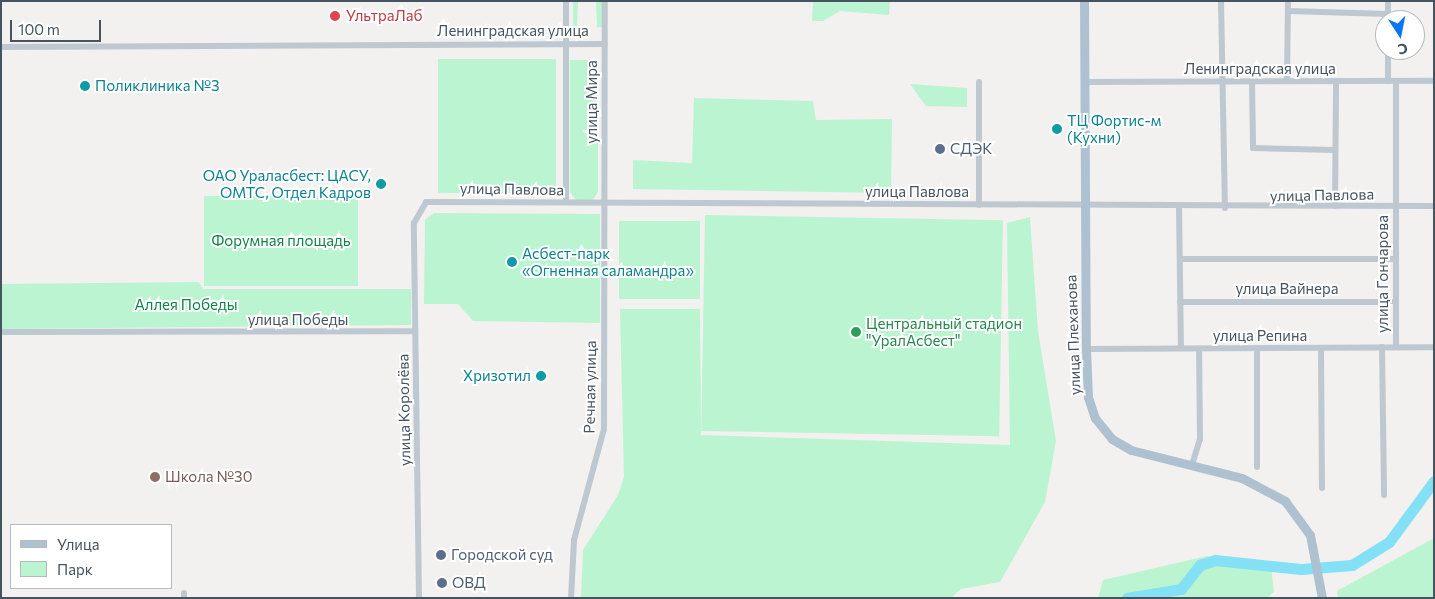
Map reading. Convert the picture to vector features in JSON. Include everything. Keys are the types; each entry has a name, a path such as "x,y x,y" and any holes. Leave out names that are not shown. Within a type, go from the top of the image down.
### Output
{"main road":[{"name":"улица Плеханова","path":"1084,1 1086,82 1084,205 1088,397 1101,428 1131,450 1192,465 1256,484 1285,501 1304,522 1316,557 1322,598"}],"street":[{"name":"улица Мира","path":"566,1 566,202"},
{"name":"улица Мира","path":"604,204 606,1"},
{"path":"1221,1 1225,208"},
{"path":"1287,81 1288,1"},
{"path":"1288,12 1375,16"},
{"name":"Ленинградская улица","path":"1,47 605,44"},
{"path":"1388,60 1388,81"},
{"path":"1252,81 1253,148 1335,150"},
{"name":"улица Гончарова","path":"1396,81 1396,347"},
{"name":"Ленинградская улица","path":"1086,82 1434,81"},
{"path":"979,82 979,205"},
{"path":"1335,206 1336,82"},
{"name":"улица Павлова","path":"414,223 420,208 435,200 604,204 1084,205 1179,208 1434,206"},
{"name":"Речная улица","path":"571,598 574,540 604,430 604,204"},
{"path":"1179,208 1181,347"},
{"name":"улица Королёва","path":"414,223 419,598"},
{"path":"1180,259 1395,259"},
{"name":"улица Вайнера","path":"1180,302 1395,302"},
{"name":"улица Победы","path":"1,332 415,331"},
{"name":"улица Репина","path":"1086,350 1181,347 1257,349 1434,347"},
{"path":"1382,347 1384,495"},
{"path":"1192,465 1200,438 1199,348"},
{"path":"1321,348 1322,488"},
{"path":"1257,349 1257,467"}],"green space":[{"path":"573,1 578,1 577,27 573,28"},
{"path":"596,1 602,1 602,27 597,27"},
{"path":"813,1 890,1 889,15 840,11 823,21 812,21"},
{"path":"438,59 556,59 556,193 438,193"},
{"path":"570,60 598,60 598,192 593,200 576,200 570,192"},
{"path":"910,84 967,88 967,107 926,106"},
{"path":"694,98 813,101 816,120 892,119 891,193 633,189 633,160 692,163"},
{"name":"Форумная площадь","path":"204,196 358,196 358,286 204,286"},
{"name":"Асбест-парк «Огненная саламандра»","path":"434,213 600,214 600,323 473,321 458,304 424,304 425,220"},
{"name":"Центральный стадион \"УралАсбест\"","path":"705,215 1003,220 999,436 701,431"},
{"path":"1030,217 1038,331 1056,441 1045,502 1000,582 961,589 951,598 581,598 583,550 618,495 624,477 620,309 700,309 701,435 1010,445 1007,223"},
{"path":"619,221 700,221 700,299 619,299"},
{"name":"Аллея Победы","path":"199,282 203,289 411,289 411,325 1,329 1,284"},
{"path":"1434,538 1434,598 1338,598 1337,591"},
{"path":"1207,556 1271,565 1274,592 1267,598 1098,598 1103,580"}],"waterway":[{"path":"1127,598 1181,589 1200,565 1215,560 1301,569 1352,565 1389,542 1434,481"}],"place":[{"name":"УльтраЛаб","path":"335,16"},
{"name":"Поликлиника №3","path":"85,86"},
{"name":"ТЦ Фортис-м (Кухни)","path":"1057,129"},
{"name":"СДЭК","path":"940,149"},
{"name":"ОАО Ураласбест: ЦАСУ, ОМТС, Отдел Кадров","path":"381,184"},
{"name":"Асбест-парк «Огненная саламандра»","path":"512,262"},
{"name":"Центральный стадион \"УралАсбест\"","path":"856,332"},
{"name":"Хризотил","path":"541,376"},
{"name":"Школа №30","path":"155,477"},
{"name":"Городской суд","path":"441,555"},
{"name":"ОВД","path":"442,583"}]}
